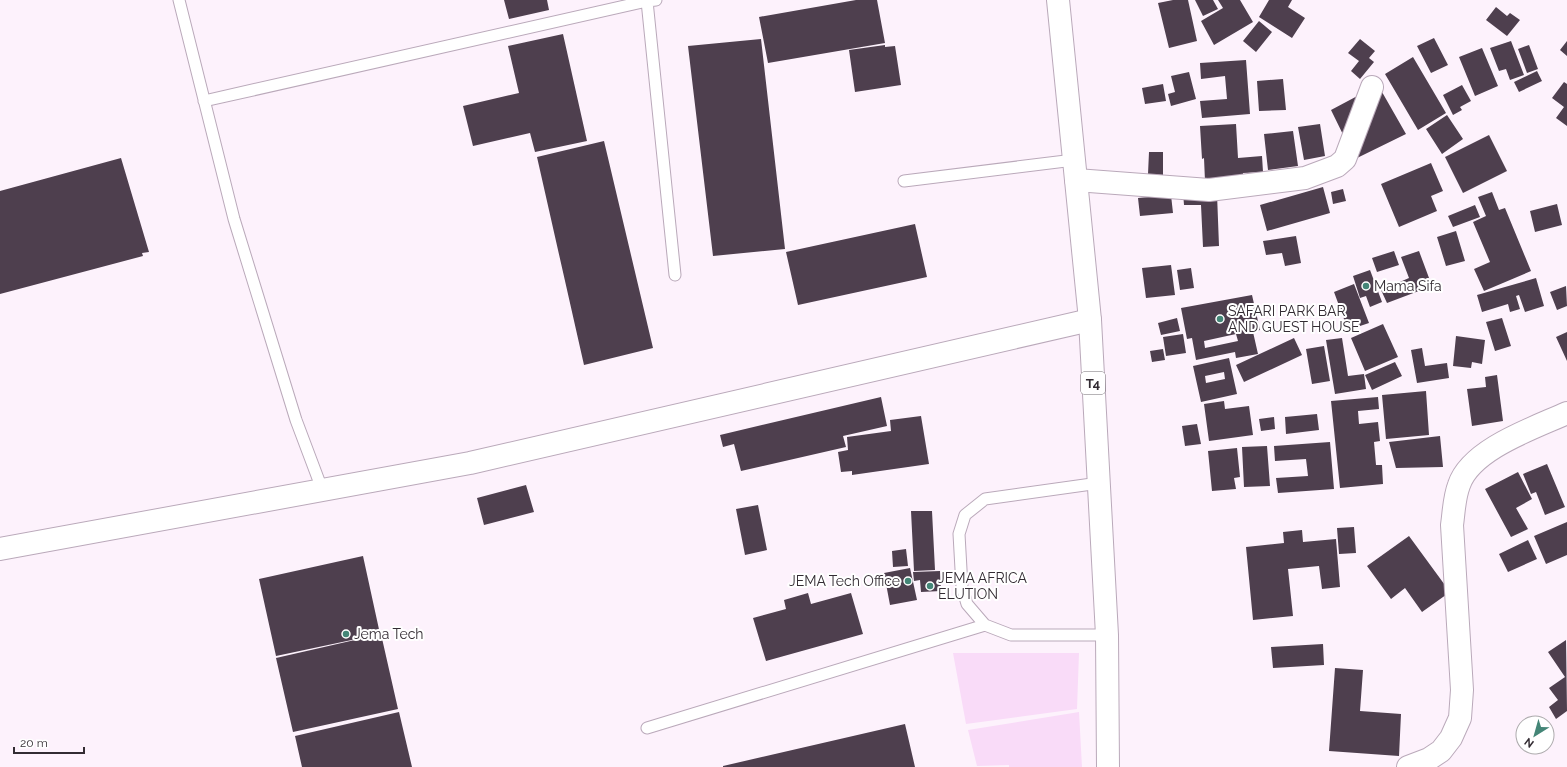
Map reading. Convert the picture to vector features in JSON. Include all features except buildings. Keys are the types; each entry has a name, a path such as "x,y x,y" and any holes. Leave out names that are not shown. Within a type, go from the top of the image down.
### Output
{"main road":[{"name":"T4","path":"1058,0 1090,320 1107,635 1108,767"},
{"path":"1075,170 1209,190 1305,178 1338,166 1345,159 1372,87"},
{"path":"0,549 470,463 1090,320"},
{"path":"1408,767 1429,759 1441,751 1451,738 1460,718 1462,690 1452,525 1455,499 1459,484 1468,468 1482,455 1504,442 1567,413"}],"lane":[{"path":"179,0 234,220 296,420 322,489"},
{"path":"204,101 605,5 651,1 675,275"},
{"path":"904,182 1075,170"},
{"path":"1099,483 985,500 965,515 959,534 962,587 967,604 985,626 1011,635 1107,635"},
{"path":"647,728 985,626"}],"shaded area":[{"path":"953,653 1079,653 1077,709 966,724"},
{"path":"1079,712 1082,767 1009,767 1009,765 977,766 968,730"}],"place":[{"name":"Mama Sifa","path":"1366,286"},
{"name":"SAFARI PARK BAR AND GUEST HOUSE","path":"1220,319"},
{"name":"JEMA Tech Office","path":"908,581"},
{"name":"JEMA AFRICA ELUTION","path":"930,586"},
{"name":"Jema Tech","path":"346,634"}]}
